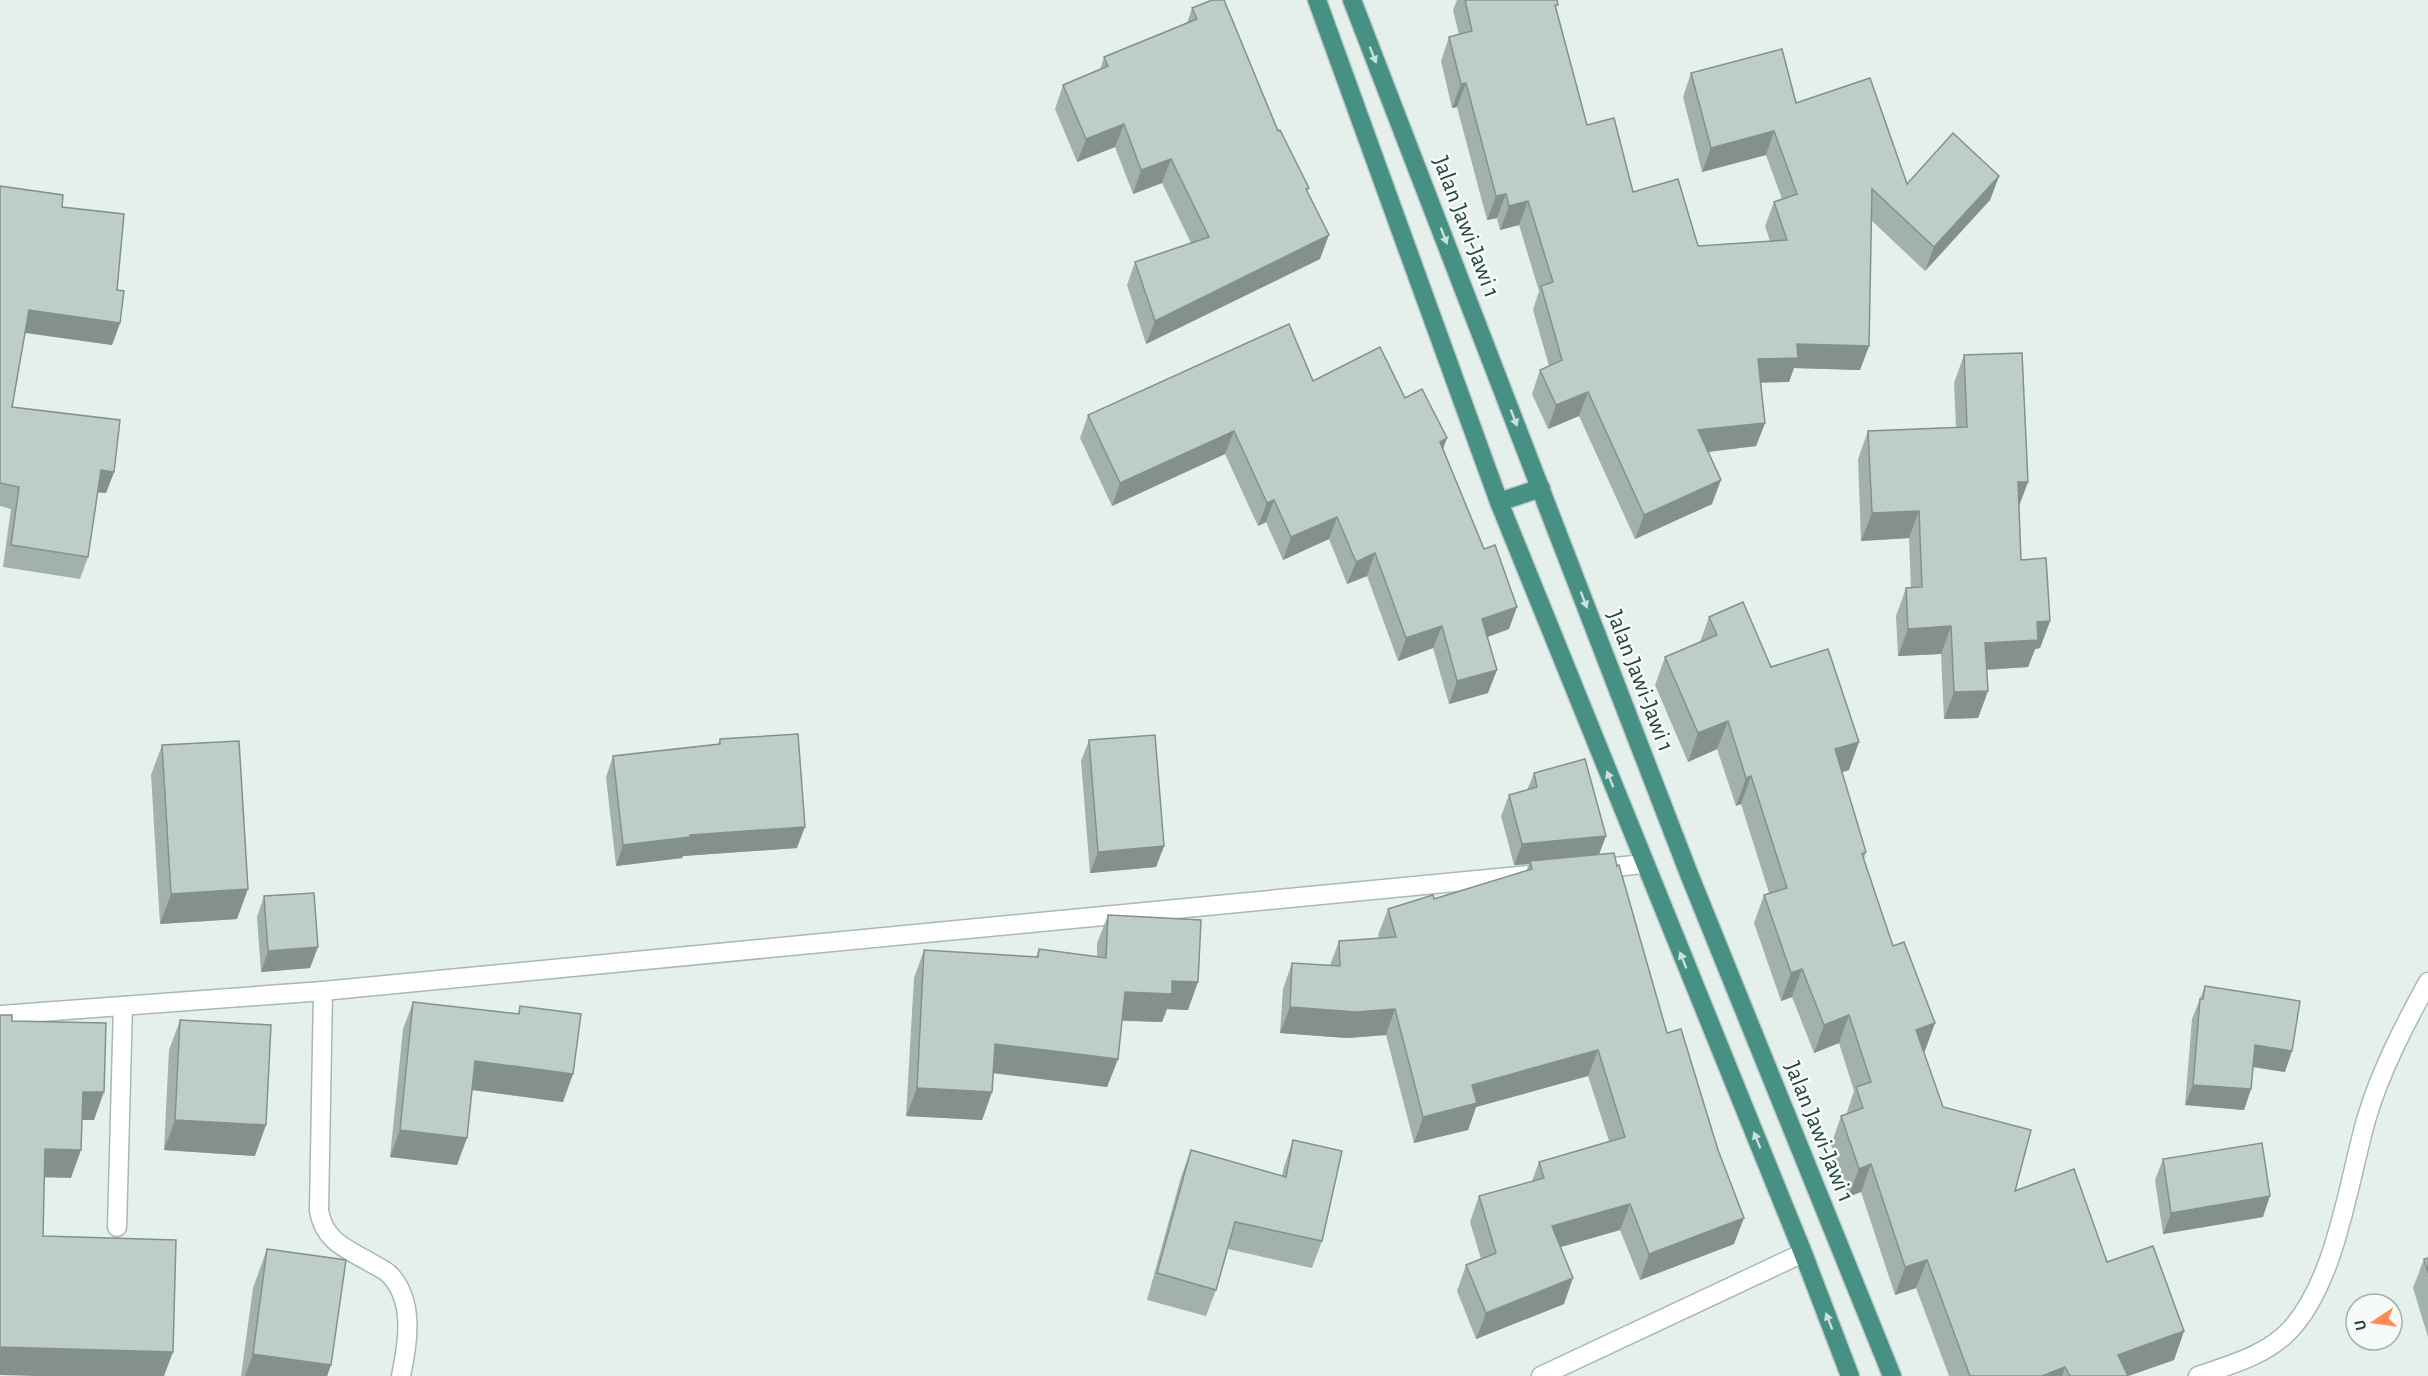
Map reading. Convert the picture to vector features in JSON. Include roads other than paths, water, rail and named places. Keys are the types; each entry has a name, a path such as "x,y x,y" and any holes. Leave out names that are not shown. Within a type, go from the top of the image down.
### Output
{"highway":[{"path":"1317,0 1499,502 1803,1253 1850,1376"},
{"name":"Jalan Jawi-Jawi 1","path":"1352,0 1689,874 1892,1376"},
{"path":"1499,502 1540,488"}],"street":[{"path":"1573,871 1644,864"},
{"path":"0,1015 323,991 1549,873"},
{"path":"2198,1376 2242,1361 2268,1347 2290,1330 2312,1299 2331,1254 2367,1118 2407,1021 2428,982"},
{"path":"323,991 319,1211 322,1226 330,1237 388,1273 402,1294 407,1318 405,1355 401,1376"},
{"path":"117,1227 123,1006"},
{"path":"1541,1376 1803,1253"}]}
